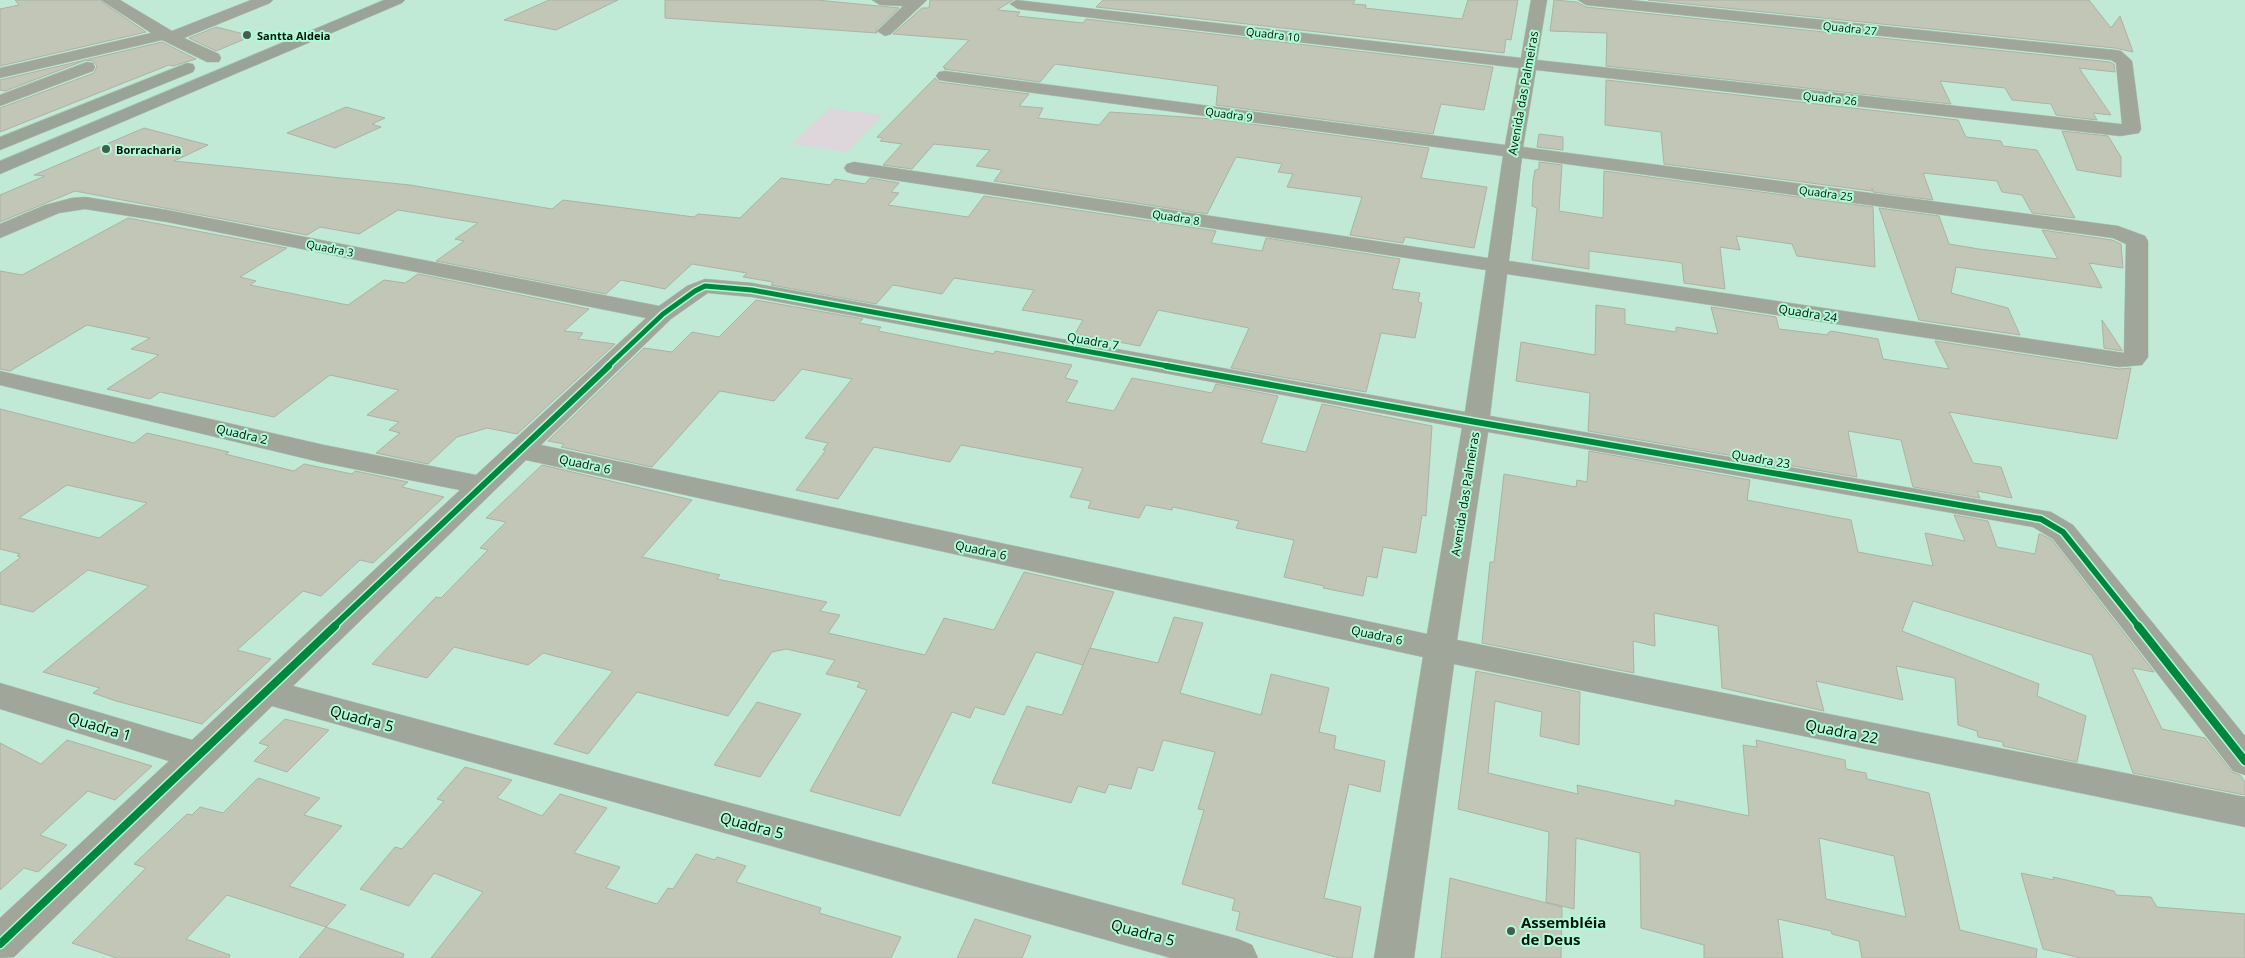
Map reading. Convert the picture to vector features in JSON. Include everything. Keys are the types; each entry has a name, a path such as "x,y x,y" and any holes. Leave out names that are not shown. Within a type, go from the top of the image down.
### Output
{"main road":[{"path":"0,168 397,0"},
{"path":"0,144 230,50"},
{"path":"158,80 186,89"}],"street":[{"path":"109,0 168,36 213,58"},
{"path":"0,73 168,36 265,0"},
{"path":"880,0 917,1"},
{"name":"Avenida das Palmeiras","path":"1394,958 1476,422 1513,152 1539,0"},
{"name":"Quadra 27","path":"1586,0 2115,55 2124,61 2132,129"},
{"path":"885,31 917,1"},
{"name":"Quadra 10","path":"1018,4 1528,64"},
{"path":"0,101 110,59"},
{"name":"Quadra 26","path":"1528,64 2110,129 2132,129"},
{"name":"Quadra 9","path":"944,76 1513,152"},
{"path":"0,78 25,91"},
{"name":"Quadra 25","path":"1513,152 2118,232 2137,241 2136,357 2134,360 2119,360"},
{"name":"Quadra 8","path":"854,168 1498,266"},
{"name":"Quadra 3","path":"0,232 62,206 85,203 167,216 663,314"},
{"name":"Quadra 24","path":"1498,266 2119,360"},
{"name":"Quadra 7","path":"663,314 695,290 705,286 752,290 1476,422"},
{"path":"0,944 663,314"},
{"name":"Quadra 2","path":"0,378 324,454 484,486"},
{"name":"Quadra 23","path":"1476,422 2041,519 2063,532 2245,762"},
{"name":"Quadra 6","path":"522,450 1440,649"},
{"name":"Quadra 22","path":"1440,649 2245,812"},
{"name":"Quadra 5","path":"267,692 1238,958"},
{"name":"Quadra 1","path":"0,696 199,756"}],"shaded area":[{"path":"830,108 883,115 847,152 791,144"}],"building":[{"path":"15,0 99,0 146,32 0,66 0,9 19,5"},
{"path":"549,0 618,0 556,30 504,20"},
{"path":"665,0 817,0 899,8 876,30 877,33 665,18"},
{"path":"930,0 1013,0 997,10 1020,12 1017,16 1083,23 1086,19 1493,67 1484,110 1441,104 1433,134 1216,105 1218,86 1055,64 1040,82 944,69 946,68 943,67 969,40 893,34 922,8 929,8"},
{"path":"1103,0 1355,0 1353,4 1366,5 1365,8 1462,19 1468,0 1518,0 1511,40 1506,39 1504,53 1096,7"},
{"path":"1554,0 1577,2 1586,7 2110,62 2114,64 2115,72 2079,68 2111,115 2093,113 2097,120 2056,115 2051,104 2012,100 2005,88 1940,81 1951,104 1606,66 1607,33 1550,31"},
{"path":"1648,0 2089,0 2111,28 2120,16 2133,52 2115,48"},
{"path":"216,27 252,36 216,51 189,38"},
{"path":"162,42 196,59 173,66 169,65 0,132 0,108 94,73 97,66 93,61 86,60 5,91 0,90 0,80"},
{"path":"935,78 939,82 1029,94 1019,106 1043,108 1038,118 1099,125 1110,112 1214,119 1429,148 1421,178 1487,187 1474,248 1405,237 1403,243 1350,235 1362,197 1287,187 1293,174 1278,172 1282,164 1236,157 1207,214 994,181 1002,170 976,166 990,150 934,144 912,169 883,165 902,144 880,141 883,138 877,137"},
{"path":"1606,80 1958,120 1966,137 2001,141 2003,146 2037,150 2075,218 2032,213 2022,195 2002,192 1997,181 1923,173 1933,200 1873,192 1872,188 1872,191 1664,164 1661,132 1605,125"},
{"path":"346,107 385,118 372,124 381,127 335,148 287,133"},
{"path":"144,128 208,145 174,161 410,185 552,209 563,200 694,217 698,214 740,218 781,178 830,185 835,179 865,184 870,178 899,183 891,192 899,193 888,205 968,217 984,196 1216,231 1211,243 1262,251 1266,238 1400,259 1392,289 1420,293 1418,302 1422,303 1415,338 1381,333 1366,392 1231,368 1249,328 1158,310 1140,346 1075,334 1083,320 1022,310 1034,290 954,278 942,294 893,285 876,304 771,285 773,282 743,277 747,273 692,264 665,289 621,280 606,294 436,261 464,241 455,239 478,223 398,210 359,234 320,227 307,235 75,191 0,222 0,195 45,176 34,175"},
{"path":"2062,131 2108,136 2121,157 2121,177 2077,170"},
{"path":"1539,134 1563,137 1563,150 1537,147"},
{"path":"1539,162 1562,165 1559,211 1603,218 1604,171 1873,207 1875,267 1797,256 1792,244 1736,236 1740,250 1720,247 1725,289 1684,283 1682,263 1589,251 1589,269 1532,260 1537,208 1532,206 1533,181 1535,170 1539,169"},
{"path":"1879,208 1939,216 1949,244 1979,249 2058,259 2042,230 2112,240 2121,244 2123,268 2089,263 2102,288 1956,267 1951,293 2008,308 2020,335 1919,320"},
{"path":"128,218 287,248 240,277 256,281 250,285 348,305 384,280 405,283 418,274 589,309 564,331 583,333 578,339 615,344 517,434 487,428 457,437 428,464 376,453 400,433 389,430 399,422 367,415 399,390 330,375 274,417 160,392 150,399 107,389 159,355 131,349 150,338 87,325 10,371 0,369 0,271 22,275"},
{"path":"756,300 863,319 859,323 881,327 878,331 994,354 995,351 1072,365 1065,378 1078,381 1066,402 1114,411 1132,378 1212,393 1216,384 1278,396 1261,443 1306,452 1322,404 1432,426 1426,516 1422,515 1416,553 1383,547 1377,578 1367,576 1363,596 1323,588 1324,586 1284,577 1294,540 1236,528 1239,521 1173,507 1172,510 1146,505 1139,518 1088,508 1091,501 1070,497 1083,468 961,445 950,462 874,447 838,499 796,490 826,450 823,450 828,443 805,438 852,379 802,369 774,401 720,391 652,467 561,447 564,444 548,441 644,348 672,352 692,332 719,337"},
{"path":"1596,305 1625,309 1625,324 1676,332 1676,327 1718,334 1711,307 1776,317 1779,329 1828,335 1831,331 1878,339 1883,359 1949,369 1935,341 2119,369 2131,368 2117,439 1949,412 1973,463 2001,467 2012,498 1977,491 1980,498 1913,487 1901,440 1848,431 1857,477 1588,431 1590,393 1516,381 1521,342 1595,355"},
{"path":"2102,320 2122,350 2122,351 2104,348"},
{"path":"0,409 134,443 147,433 229,452 225,454 294,471 304,464 352,474 355,471 408,482 402,487 444,497 373,563 360,560 321,596 303,591 237,650 271,659 202,724 116,701 93,693 100,688 43,672 149,586 88,570 33,612 0,604 0,573 21,557 17,556 20,554 0,549","holes":["67,485 147,503 99,538 19,518"]},
{"path":"1589,451 1750,480 1747,500 1851,520 1858,552 1933,566 1925,533 1965,541 1954,515 1988,521 1997,547 2035,554 2039,534 2041,534 2052,540 2154,672 2132,668 2162,729 2205,738 2232,772 2240,775 2245,782 2245,795 2133,773 2092,655 1913,601 1902,631 2039,684 2037,696 2086,716 2077,762 2003,746 2003,742 1978,737 1977,731 1958,725 1955,678 1896,666 1903,700 1816,681 1824,711 1722,688 1718,626 1654,613 1655,646 1633,641 1634,673 1482,643 1490,562 1494,562 1504,474 1576,487 1577,480 1587,482"},
{"path":"542,465 692,500 642,557 720,575 717,579 827,602 820,611 840,615 828,633 925,655 944,618 994,630 1024,572 1114,592 1083,665 1036,652 1004,715 975,707 970,718 952,712 900,816 810,791 867,690 857,687 860,682 826,674 835,660 786,649 772,652 728,716 637,692 588,754 554,744 613,671 543,653 528,665 454,647 427,678 372,664 436,597 441,598 488,550 480,548 506,522 486,518"},
{"path":"1174,617 1203,623 1180,693 1261,715 1271,674 1329,688 1319,732 1336,736 1334,749 1385,761 1380,792 1349,784 1324,898 1361,907 1352,958 1339,958 1236,930 1240,912 1232,910 1235,899 1182,884 1204,810 1198,809 1215,752 1163,740 1153,771 1138,767 1131,789 1109,784 1105,793 1078,786 1071,803 992,783 1027,706 1062,715 1090,648 1158,663"},
{"path":"1476,671 1580,692 1579,745 1540,736 1542,712 1495,701 1488,773 1578,794 1577,785 1675,806 1675,800 1749,816 1743,745 1757,747 1756,740 1845,760 1846,769 1866,773 1867,779 1929,793 1960,930 2037,949 2036,958 1862,958 1859,941 1832,934 1831,931 1778,919 1783,958 1704,958 1704,945 1641,928 1640,853 1576,838 1574,909 1546,902 1549,832 1458,809","holes":["1819,838 1894,856 1906,917 1826,899"]},
{"path":"757,702 801,714 760,777 714,765"},
{"path":"285,719 329,730 287,772 254,761 269,746 259,743"},
{"path":"67,740 152,766 115,800 88,791 40,835 67,845 38,872 24,868 0,890 0,743 41,764"},
{"path":"465,767 512,780 497,798 542,816 560,794 607,808 574,853 620,867 606,888 657,904 668,888 673,889 696,854 715,860 717,857 746,866 736,882 821,908 819,913 901,937 891,958 431,958 483,892 434,873 409,906 360,889 395,847 402,849 444,801 437,799"},
{"path":"258,778 320,798 304,815 342,826 289,886 346,905 326,927 227,895 186,939 230,955 229,958 117,958 72,943 146,868 134,864 187,814 192,815 200,807 223,813"},
{"path":"2021,873 2054,880 2053,877 2114,891 2116,895 2151,897 2157,907 2245,914 2245,958 2081,958 2043,949"},
{"path":"1450,878 1562,907 1561,958 1441,958"},
{"path":"975,919 1031,936 1022,958 957,958"},
{"path":"326,927 404,954 403,958 299,958"}],"cycle path":[{"path":"0,944 663,314 705,286 752,290 1476,422 2041,519 2063,532 2245,761"}],"place":[{"name":"Santta Aldeia","path":"247,35"},
{"name":"Borracharia","path":"106,149"},
{"name":"Assembléia de Deus","path":"1511,931"}]}
